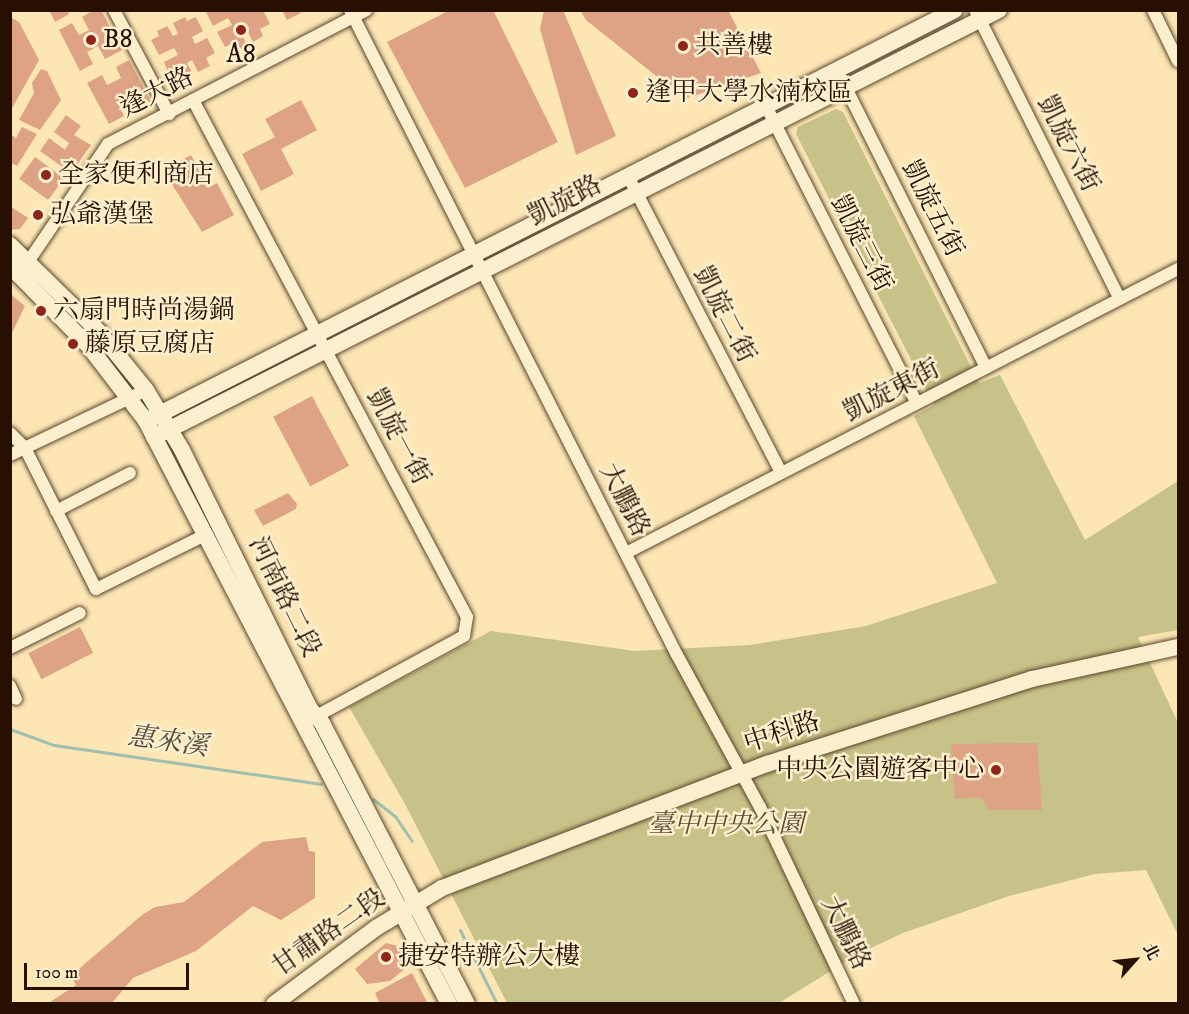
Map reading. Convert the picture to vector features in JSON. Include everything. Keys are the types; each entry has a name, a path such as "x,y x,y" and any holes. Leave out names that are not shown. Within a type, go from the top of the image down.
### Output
{"street":[{"path":"114,10 169,114"},
{"name":"逢大路","path":"20,266 108,144 169,114 352,14 366,10"},
{"name":"凱旋路","path":"153,417 955,10"},
{"name":"凱旋路","path":"162,433 846,88 978,15 999,10"},
{"path":"1153,10 1179,61"},
{"name":"大鵬路","path":"352,14 626,553 742,773 854,1004"},
{"name":"凱旋六街","path":"978,15 1120,299"},
{"name":"凱旋五街","path":"837,70 986,368"},
{"name":"凱旋一街","path":"193,100 327,349 468,622 464,636 309,720"},
{"name":"凱旋三街","path":"766,106 917,403"},
{"name":"凱旋二街","path":"628,176 781,473"},
{"name":"河南路二段","path":"10,244 20,266 130,397 153,417"},
{"name":"河南路二段","path":"20,266 99,332 146,390 153,417 309,720 400,913 449,1004"},
{"name":"凱旋東街","path":"626,553 1179,269"},
{"path":"10,455 146,390"},
{"path":"10,433 25,448 96,589 205,535"},
{"name":"河南路二段","path":"162,433 205,535 414,904 467,1004"},
{"path":"56,511 130,473"},
{"path":"10,648 80,613"},
{"name":"中科路","path":"414,904 442,888 742,773 1032,679 1179,647"},
{"path":"10,686 16,699"},
{"name":"甘肅路二段","path":"274,1004 414,904"}],"green space":[{"name":"臺中中央公園","path":"836,109 843,112 979,383 1000,375 1085,540 1178,481 1178,630 1138,637 1178,723 1178,935 1146,870 1095,874 1009,896 903,933 858,954 779,1003 507,1003 405,804 349,707 491,631 635,651 750,645 866,626 997,583 914,416 934,405 796,134 798,127"}],"building":[{"path":"49,10 67,10 69,14 55,22"},
{"name":"B8","path":"94,10 101,10 122,50 105,59 98,46 87,52 93,64 80,71 59,30 72,23 79,35 89,30 82,17"},
{"name":"A8","path":"263,10 270,24 260,29 263,36 253,42 248,32 242,35 247,45 237,50 233,43 225,47 217,32 232,25 228,18 213,26 206,12"},
{"path":"282,10 300,10 301,13 287,20"},
{"path":"450,10 493,10 558,142 465,188 387,42"},
{"path":"544,10 563,10 616,136 576,155 540,29"},
{"name":"共善樓","path":"580,10 729,12 761,73 685,99 586,20"},
{"path":"10,17 19,22 39,60 10,112"},
{"path":"185,17 187,21 196,17 203,31 192,37 195,44 207,38 215,53 206,58 210,66 198,72 192,60 187,63 193,74 182,80 178,72 170,76 164,62 178,55 174,48 159,55 151,40 159,36 157,31 167,26 173,36 178,34 173,23"},
{"path":"129,60 151,102 136,110 130,97 118,103 124,116 109,124 87,83 102,75 107,85 121,78 116,67"},
{"path":"41,69 47,71 61,100 40,130 19,120 34,93 32,83"},
{"path":"301,100 317,130 281,149 294,174 261,191 242,154 275,137 265,119"},
{"path":"66,115 81,126 74,135 91,145 71,173 40,151 49,138 65,150 69,143 54,132"},
{"path":"22,127 37,134 17,166 10,162 10,134 16,138"},
{"path":"191,155 208,188 217,183 234,215 202,232 163,170"},
{"path":"35,157 64,178 48,200 19,179"},
{"path":"10,206 28,218 20,229 10,230"},
{"path":"10,294 25,306 10,337"},
{"path":"312,396 349,466 310,486 273,417"},
{"path":"288,493 297,504 296,509 263,526 254,510"},
{"path":"80,627 93,653 41,679 28,653"},
{"name":"中央公園遊客中心","path":"1037,743 1042,810 990,810 980,797 955,799 951,744"},
{"path":"306,837 309,851 315,852 315,898 281,920 253,906 196,951 133,978 111,1004 47,1004 76,985 73,980 81,967 142,915 155,907 184,902 262,842"},
{"name":"捷安特辦公大樓","path":"386,943 398,946 407,967 390,981 367,984 355,969"},
{"path":"412,973 428,1004 380,1004 375,993"}],"waterway":[{"name":"惠來溪","path":"10,729 54,745 321,784"},
{"name":"惠來溪","path":"373,799 395,816 412,841"},
{"name":"惠來溪","path":"460,930 497,1004"}],"place":[{"name":"A8","path":"241,30"},
{"name":"B8","path":"91,40"},
{"name":"共善樓","path":"683,46"},
{"name":"逢甲大學水湳校區","path":"633,93"},
{"name":"全家便利商店","path":"46,175"},
{"name":"弘爺漢堡","path":"38,215"},
{"name":"六扇門時尚湯鍋","path":"41,311"},
{"name":"藤原豆腐店","path":"73,344"},
{"name":"中央公園遊客中心","path":"996,770"},
{"name":"捷安特辦公大樓","path":"386,957"}]}
